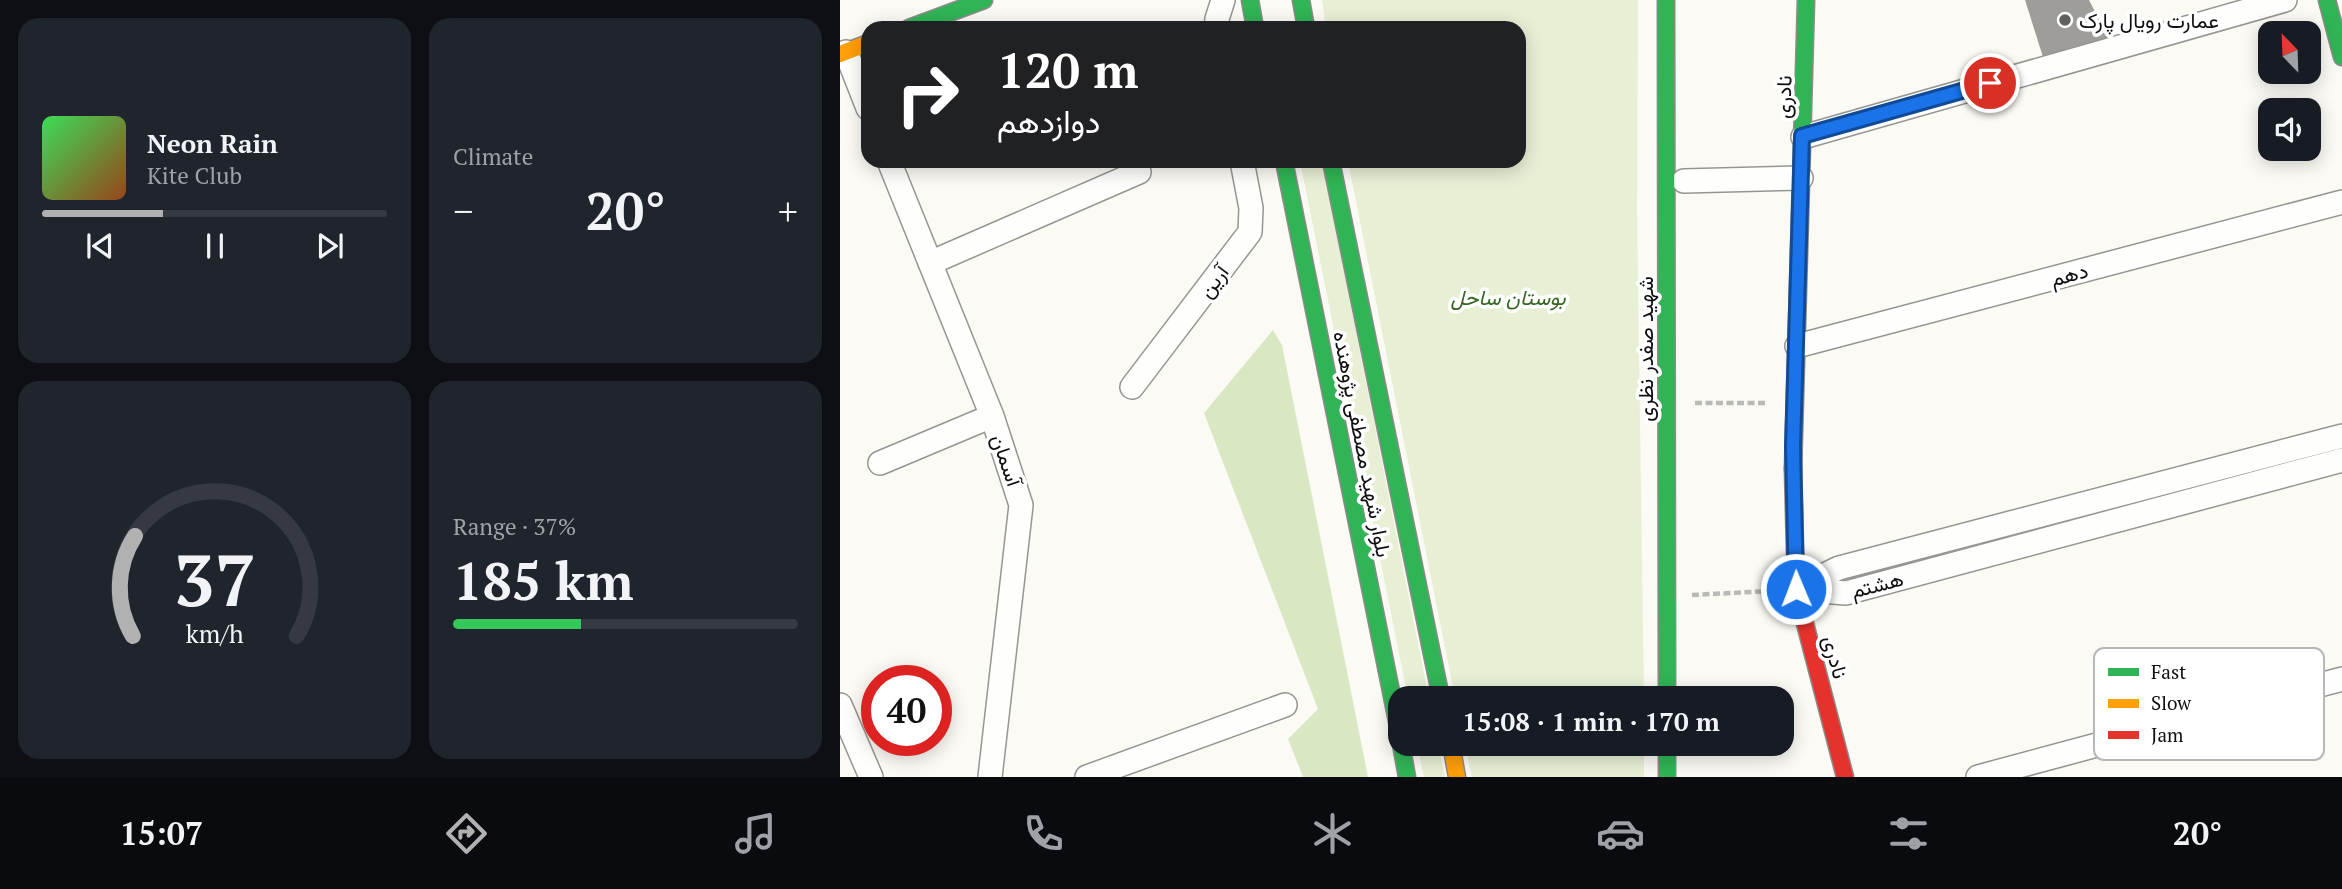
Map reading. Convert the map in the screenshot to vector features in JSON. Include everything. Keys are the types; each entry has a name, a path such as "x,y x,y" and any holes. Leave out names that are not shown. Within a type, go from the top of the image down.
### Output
{"street":[{"path":"928,21 984,0"},
{"path":"1217,21 1223,0"},
{"path":"1243,0 1253,14"},
{"path":"1301,0 1305,21"},
{"name":"شهید صفدر نظری","path":"1666,0 1667,686"},
{"name":"نادری","path":"1806,0 1793,447 1796,589 1845,777"},
{"path":"1802,136 2286,0"},
{"path":"2328,0 2342,57"},
{"path":"861,46 843,53 861,93"},
{"name":"آسمان","path":"892,168 992,416 1018,491 1021,518 990,777"},
{"name":"آرین","path":"1132,387 1250,232 1251,208 1243,168"},
{"name":"بلوار شهید مصطفی پژوهنده","path":"1285,168 1390,686"},
{"name":"بلوار شهید مصطفی پژوهنده","path":"1332,168 1439,686"},
{"path":"930,263 1139,172"},
{"path":"1684,181 1801,178"},
{"name":"دهم","path":"1797,346 2342,202"},
{"path":"880,463 992,416"},
{"name":"هشتم","path":"1796,589 1839,568 2342,436"},
{"name":"هشتم","path":"1796,589 1846,593 2342,460"},
{"path":"2324,684 2342,679"},
{"path":"840,705 871,777"},
{"path":"1087,777 1285,705"},
{"path":"1978,777 2094,746"},
{"path":"1404,756 1408,777"},
{"path":"1453,756 1457,777"},
{"path":"1667,756 1667,777"}],"path":[{"path":"1666,403 1795,403"},
{"path":"1667,597 1796,589"}],"green space":[{"name":"بوستان ساحل","path":"1322,0 1638,0 1637,212 1644,686 1453,686 1349,168 1526,168 1526,21 1325,21"},
{"path":"1301,168 1323,168 1427,686 1406,686"},
{"path":"1273,330 1282,345 1368,777 1303,777 1288,739 1318,709 1204,413"},
{"path":"1420,756 1441,756 1445,777 1424,777"},
{"path":"1468,756 1644,756 1644,777 1472,777"}],"building":[{"name":"عمارت رویال پارک","path":"2025,0 2089,0 2109,39 2043,57"}],"traffic: fast":[{"path":"928,21 984,0"},
{"path":"1250,0 1254,21"},
{"path":"1301,0 1305,21"},
{"path":"1666,0 1667,686"},
{"path":"1793,469 1806,0"},
{"path":"2327,0 2342,57"},
{"path":"1285,168 1390,686"},
{"path":"1332,168 1439,686"},
{"path":"1403,756 1407,777"},
{"path":"1667,756 1667,777"}],"traffic: slow":[{"path":"840,54 861,46"},
{"path":"1453,756 1457,777"}],"traffic: jam":[{"path":"1793,469 1796,589 1845,777"}],"place":[{"name":"عمارت رویال پارک","path":"2065,20"}],"route":[{"path":"1796,589 1793,447 1802,136 1990,83"}]}
